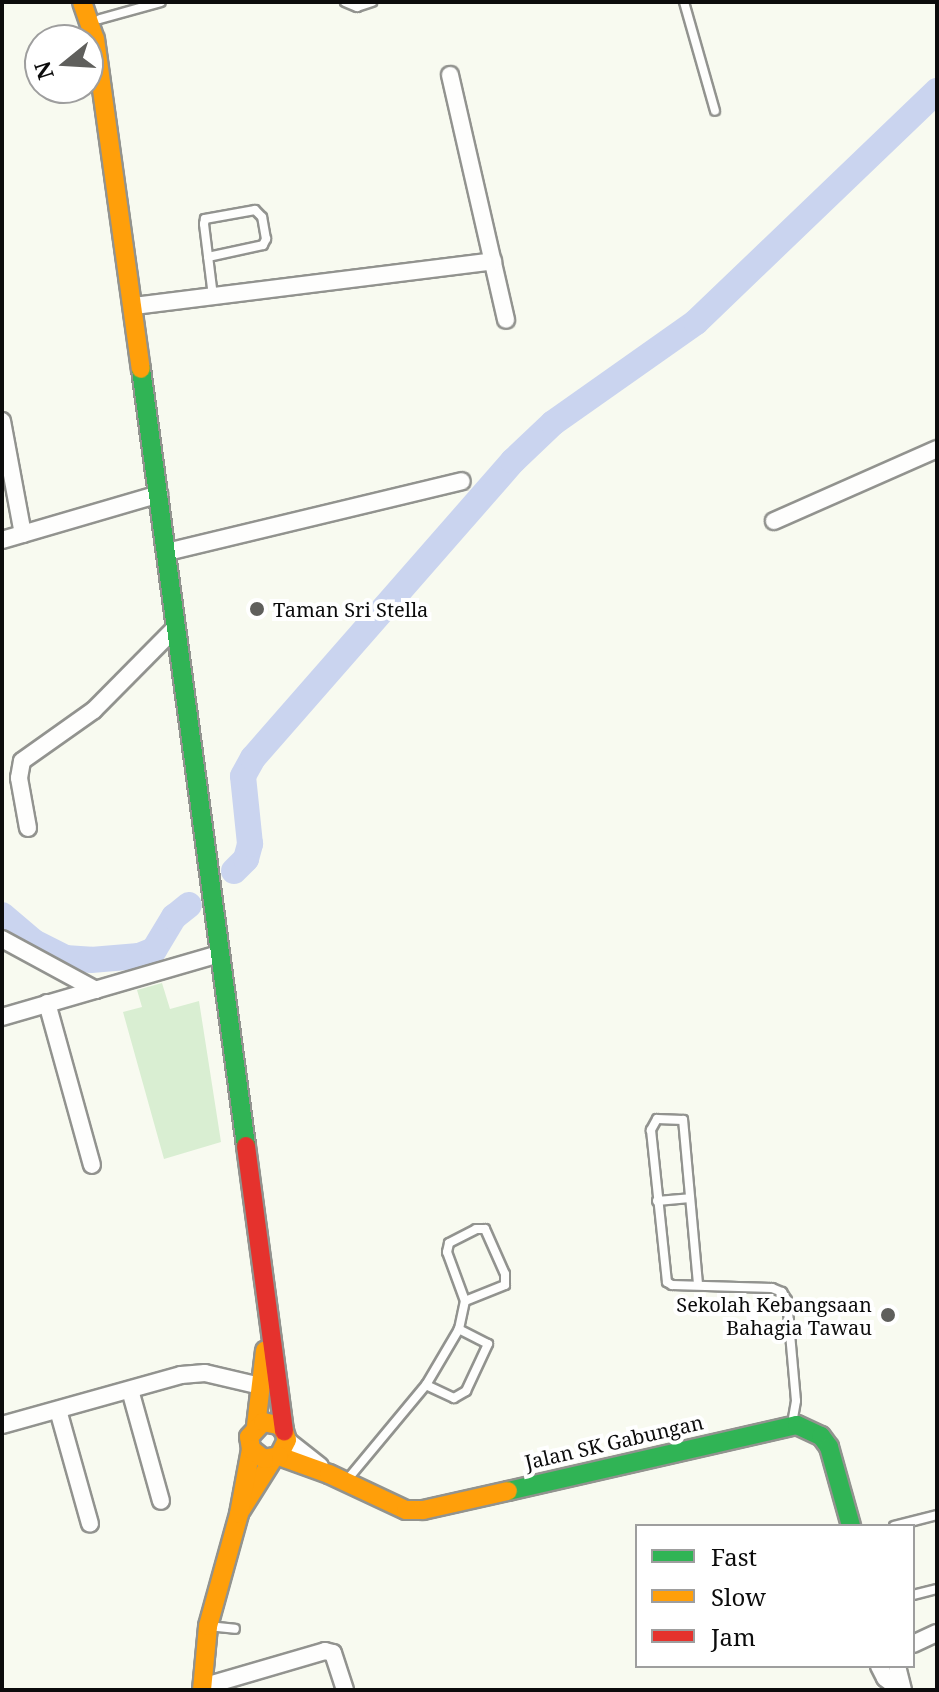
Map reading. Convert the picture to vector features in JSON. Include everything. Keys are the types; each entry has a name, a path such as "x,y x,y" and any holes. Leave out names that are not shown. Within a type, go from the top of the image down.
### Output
{"street":[{"path":"82,2 90,24"},
{"path":"450,75 506,320"},
{"path":"104,101 269,1310 281,1447 239,1514"},
{"path":"134,306 493,261"},
{"path":"2,421 23,534"},
{"path":"774,521 937,449"},
{"path":"167,552 462,481"},
{"path":"2,540 159,494"},
{"path":"28,828 19,778 22,761 94,710 176,627"},
{"path":"2,939 96,990"},
{"path":"2,1017 219,954"},
{"path":"47,1003 92,1165"},
{"path":"269,1310 256,1426 249,1437 251,1449 239,1514 208,1626 202,1689 325,1651 333,1653 345,1690"},
{"path":"2,1425 181,1375 205,1373 261,1386"},
{"path":"130,1390 161,1501"},
{"path":"58,1410 90,1524"},
{"path":"256,1426 271,1422 281,1447"},
{"path":"794,1425 821,1436 834,1463 850,1524"},
{"name":"Jalan SK Gabungan","path":"281,1447 391,1505 406,1510 423,1510 794,1425"},
{"path":"251,1449 259,1458 281,1447"},
{"path":"915,1642 937,1633"},
{"path":"915,1642 937,1642"},
{"path":"880,1668 885,1678 902,1690"},
{"path":"897,1668 902,1690"}],"lane":[{"path":"124,2 125,13"},
{"path":"99,11 125,13 161,2"},
{"path":"345,2 357,7 372,2"},
{"path":"684,2 715,111"},
{"path":"208,257 263,245 266,239 262,217 255,210 209,216 204,224 208,257 213,296"},
{"path":"698,1284 683,1120 657,1119 651,1130 667,1282 698,1284 772,1288 782,1292 787,1300 796,1401 794,1425"},
{"path":"657,1201 690,1198"},
{"path":"346,1482 426,1385 459,1329 465,1301 447,1252 449,1243 476,1229 485,1229 505,1274 505,1285 465,1301"},
{"path":"426,1385 454,1398 466,1391 488,1344 459,1329"},
{"path":"902,1524 937,1515"},
{"path":"915,1594 937,1589"},
{"path":"208,1626 235,1629"}],"green space":[{"path":"162,983 170,1009 199,1001 221,1142 164,1159 123,1012 142,1007 137,990"}],"waterway":[{"path":"234,871 246,859 250,844 243,776 253,758 513,461 553,423 696,322 937,91"},
{"path":"2,915 34,942 65,958 91,960 139,956 154,950 174,917 189,905"}],"traffic: fast":[{"path":"141,369 246,1146"},
{"path":"508,1491 797,1425 821,1436 829,1447 850,1524"}],"traffic: slow":[{"path":"82,2 95,39 141,369"},
{"path":"256,1426 265,1351"},
{"path":"202,1690 208,1626 239,1514 251,1449 249,1437 263,1422 279,1425 284,1431 287,1440 279,1456 264,1459 251,1449"},
{"path":"279,1456 329,1474 406,1510 423,1510 508,1491"},
{"path":"241,1510 273,1459"}],"traffic: jam":[{"path":"246,1146 284,1431"}],"place":[{"name":"Taman Sri Stella","path":"257,609"},
{"name":"Sekolah Kebangsaan Bahagia Tawau","path":"888,1315"}]}
